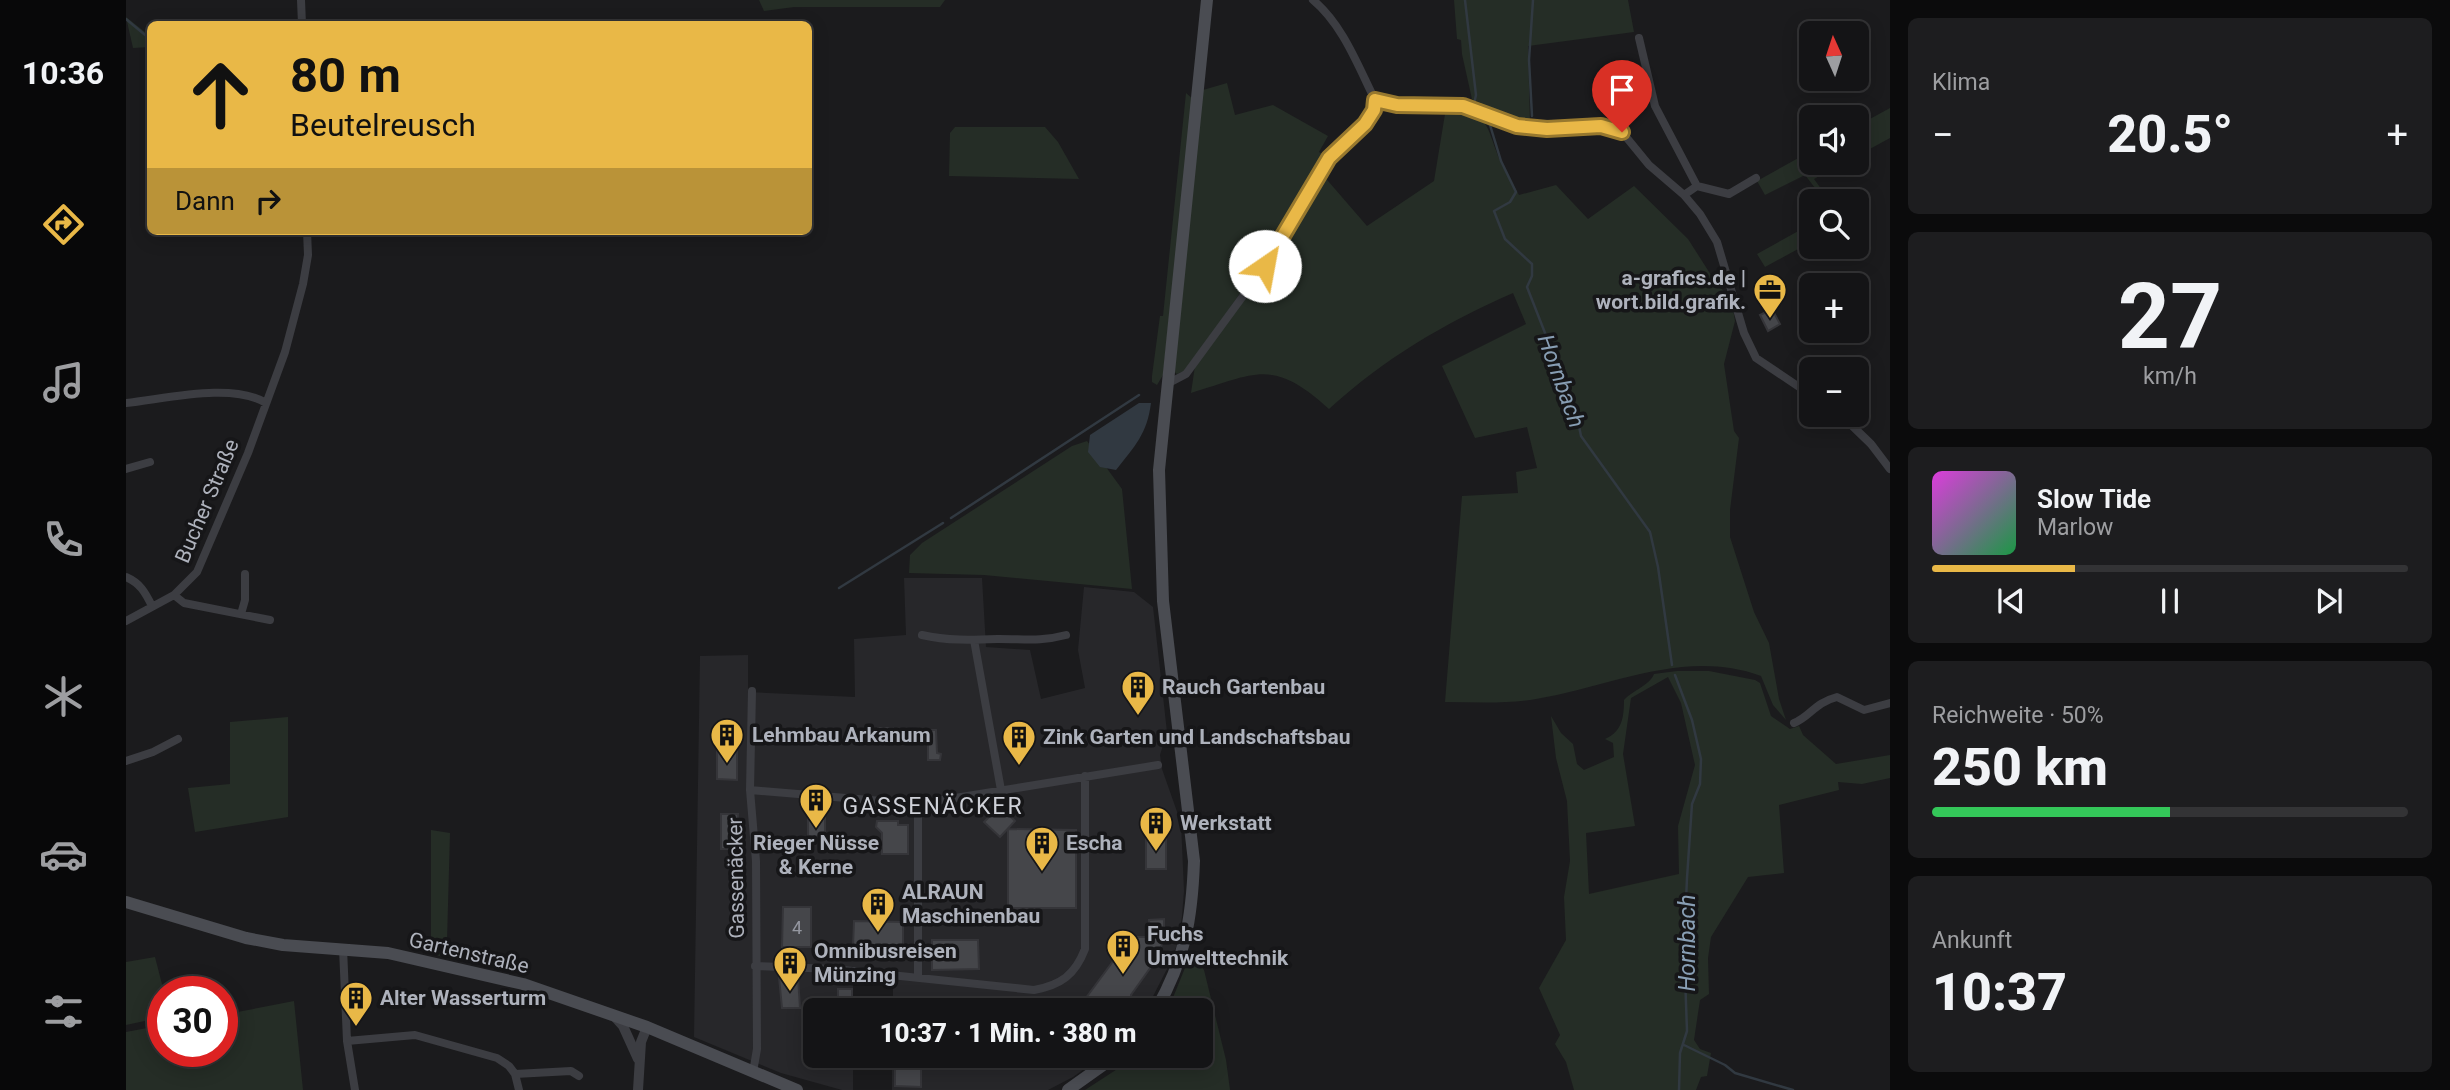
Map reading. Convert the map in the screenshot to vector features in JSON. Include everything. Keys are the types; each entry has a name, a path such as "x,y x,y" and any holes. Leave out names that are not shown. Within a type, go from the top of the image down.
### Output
{"main road":[{"path":"1162,998 1184,949 1193,901 1194,862 1160,561 1159,470 1207,0"},
{"name":"Gartenstraße","path":"126,902 246,938 283,945 388,953 496,978 647,1027 794,1089"},
{"path":"1068,1090 1099,1068"}],"street":[{"path":"301,0 302,21"},
{"path":"1167,384 1186,374 1245,295 1296,218 1329,158 1365,124 1374,110 1375,100 1340,31 1314,0"},
{"path":"1639,38 1656,110 1697,186 1729,194 1756,178"},
{"path":"1375,100 1397,105 1463,106 1517,126 1547,129 1601,126 1622,132 1649,165 1684,195 1700,214 1717,242 1744,333 1756,358 1799,387"},
{"path":"1684,195 1697,186"},
{"name":"Bucher Straße","path":"126,621 174,595 197,572 248,453 281,363 298,310 307,255 307,235"},
{"path":"126,403 217,393 239,393 256,397 266,403"},
{"path":"1853,427 1890,469"},
{"path":"126,469 150,462"},
{"path":"241,614 245,600 245,574"},
{"path":"126,577 136,581 152,606"},
{"path":"174,595 184,603 270,620"},
{"path":"922,635 949,641 1040,642 1066,635"},
{"path":"974,640 1001,790"},
{"name":"Gassenäcker","path":"751,691 750,790 756,861 757,1049 753,1072"},
{"path":"1794,723 1801,720 1812,707 1837,697 1864,710 1890,702"},
{"path":"126,761 153,752 178,739"},
{"name":"Gassenäcker","path":"750,790 918,804 1157,765"},
{"name":"Gassenäcker","path":"755,966 833,969 1034,990 1053,986 1066,979 1078,965 1084,949 1085,776"},
{"path":"918,804 918,977"},
{"path":"343,948 347,1041 355,1090"},
{"path":"612,1014 623,1026 639,1060"},
{"path":"638,1090 641,1042 647,1027"},
{"path":"347,1041 415,1035 497,1058 515,1074 519,1090"},
{"path":"515,1074 571,1071 579,1076"}],"shaded area":[{"path":"759,0 945,0 940,7 794,7 764,11"},
{"path":"1454,0 1628,0 1634,32 1528,46 1530,124 1516,123 1480,108 1481,103 1472,99 1461,40 1457,39"},
{"path":"126,17 147,34 147,47 133,48"},
{"path":"1227,83 1235,115 1273,105 1328,136 1319,152 1326,156 1241,292 1184,371 1177,374 1173,371 1203,90"},
{"path":"1186,93 1193,99 1163,375 1157,385 1152,382 1152,376 1160,316 1163,316"},
{"path":"1446,108 1471,113 1484,122 1519,195 1556,185 1588,219 1634,186 1688,239 1718,286 1731,297 1735,321 1724,364 1734,431 1739,438 1730,510 1730,537 1754,612 1769,643 1779,699 1786,720 1773,705 1761,676 1732,668 1704,666 1648,673 1525,701 1445,702 1462,496 1518,493 1516,472 1537,468 1527,427 1475,438 1442,366 1526,324 1513,293 1439,330 1393,358 1329,409 1293,382 1263,374 1232,380 1191,393 1195,366 1271,262 1322,174 1367,226 1434,181"},
{"path":"1890,108 1890,138 1869,149 1869,119"},
{"path":"955,127 1045,127 1058,142 1079,179 949,176 950,133"},
{"path":"1799,158 1799,175 1805,175 1765,195 1757,181"},
{"path":"1805,175 1822,175 1814,179 1821,189 1816,189"},
{"path":"1799,231 1799,249 1765,267 1757,254"},
{"path":"1139,403 1151,403 1147,423 1139,439 1116,470 1100,467 1088,452 1090,435"},
{"path":"1087,441 1122,489 1132,589 984,575 909,573 910,555 922,543 1072,446"},
{"path":"904,578 982,578 986,647 1030,650 1041,699 1085,688 1078,650 1084,587 1134,592 1153,607 1167,732 1160,755 1162,769 1181,823 1184,891 1182,916 1178,942 1152,998 893,998 893,979 853,974 853,998 803,998 803,1068 853,1068 853,1090 842,1090 781,1073 694,1037 700,656 748,655 748,692 855,697 854,639 906,635"},
{"path":"1709,671 1755,680 1760,683 1771,716 1790,729 1799,726 1803,735 1836,764 1890,755 1890,778 1862,784 1838,782 1839,790 1779,805 1784,873 1748,877 1711,937 1708,958 1709,994 1700,1000 1694,1040 1700,1049 1711,1053 1707,1076 1701,1077 1696,1090 1574,1090 1566,1062 1555,1044 1560,1035 1539,988 1566,940 1564,897 1570,861 1567,801 1556,758 1551,716 1561,733 1573,744 1577,764 1584,770 1614,757 1613,743 1605,739 1615,732 1621,723 1624,700 1648,682 1654,674","holes":["1668,677 1681,703 1695,765 1678,826 1679,874 1589,894 1586,833 1635,826 1623,754 1631,698"]},
{"path":"288,717 288,817 195,832 188,788 230,784 230,722"},
{"path":"431,830 450,833 447,941 461,961 431,954"},
{"path":"155,957 160,976 147,976 147,1020 126,1025 126,962"},
{"path":"1189,958 1196,959 1204,970 1211,998 1173,998"},
{"path":"294,1001 303,1090 126,1090 126,1032 147,1028 147,1067 238,1067 238,1012"},
{"path":"1213,1007 1230,1090 1085,1090 1119,1068 1213,1068"},
{"path":"892,1068 1086,1068 1048,1090 892,1090"}],"building":[{"name":"a-grafics.de | wort.bild.grafik.","path":"1772,309 1780,324 1768,331 1760,315"},
{"path":"878,728 893,728 893,743 876,743"},
{"path":"924,730 936,730 940,760 928,760 928,740 924,740"},
{"name":"Lehmbau Arkanum","path":"717,750 737,750 737,780 717,779"},
{"path":"1000,806 1015,821 1000,837 984,822"},
{"path":"721,814 738,814 735,849 721,849"},
{"name":"Rieger Nüsse & Kerne","path":"808,814 825,814 825,837 808,836"},
{"path":"877,821 898,821 898,825 908,825 908,854 882,854 882,833 876,827"},
{"name":"Escha","path":"1008,829 1076,830 1076,908 1008,908"},
{"name":"Werkstatt","path":"1146,838 1166,838 1166,869 1146,869"},
{"path":"783,907 811,907 811,947 782,947"},
{"name":"Fuchs Umwelttechnik","path":"1164,919 1164,937 1158,957 1131,995 1132,998 1086,998 1131,937 1150,937 1149,920"},
{"name":"ALRAUN Maschinenbau","path":"854,921 903,922 903,945 908,946 908,957 885,957 886,947 853,947"},
{"path":"932,940 978,940 979,969 932,970"},
{"name":"Omnibusreisen Münzing","path":"779,977 798,977 800,1008 782,1008"},
{"path":"838,989 852,989 852,998 838,998"},
{"path":"895,1068 921,1068 921,1087 895,1086"}],"waterway":[{"path":"1465,0 1476,95 1474,104"},
{"path":"1532,116 1529,60 1533,0"},
{"path":"126,19 147,36"},
{"name":"Hornbach","path":"1477,114 1490,125 1501,161 1516,192 1510,202 1494,211 1505,239 1532,264 1532,276 1527,287 1576,412 1581,436 1650,532 1658,567 1672,665"},
{"path":"951,518 1139,395"},
{"path":"839,588 943,523"},
{"name":"Hornbach","path":"1675,675 1692,720 1701,759 1700,784 1692,804 1687,878 1684,947 1687,1031 1680,1053 1679,1090"},
{"path":"1684,1045 1725,1065 1735,1073 1793,1090"}],"place":[{"name":"a-grafics.de | wort.bild.grafik.","path":"1770,320"},
{"name":"Rauch Gartenbau","path":"1138,717"},
{"name":"Lehmbau Arkanum","path":"727,765"},
{"name":"Zink Garten und Landschaftsbau","path":"1019,767"},
{"name":"Rieger Nüsse & Kerne","path":"816,830"},
{"name":"Werkstatt","path":"1156,853"},
{"name":"Escha","path":"1042,873"},
{"name":"ALRAUN Maschinenbau","path":"878,934"},
{"name":"Fuchs Umwelttechnik","path":"1123,976"},
{"name":"Omnibusreisen Münzing","path":"790,993"},
{"name":"Alter Wasserturm","path":"356,1028"}],"district":[{"name":"GASSENÄCKER","path":"933,806"}],"route":[{"path":"1265,266 1296,218 1329,158 1365,124 1374,110 1375,100 1397,105 1475,108 1498,121 1517,126 1547,129 1601,126 1622,132"}]}
